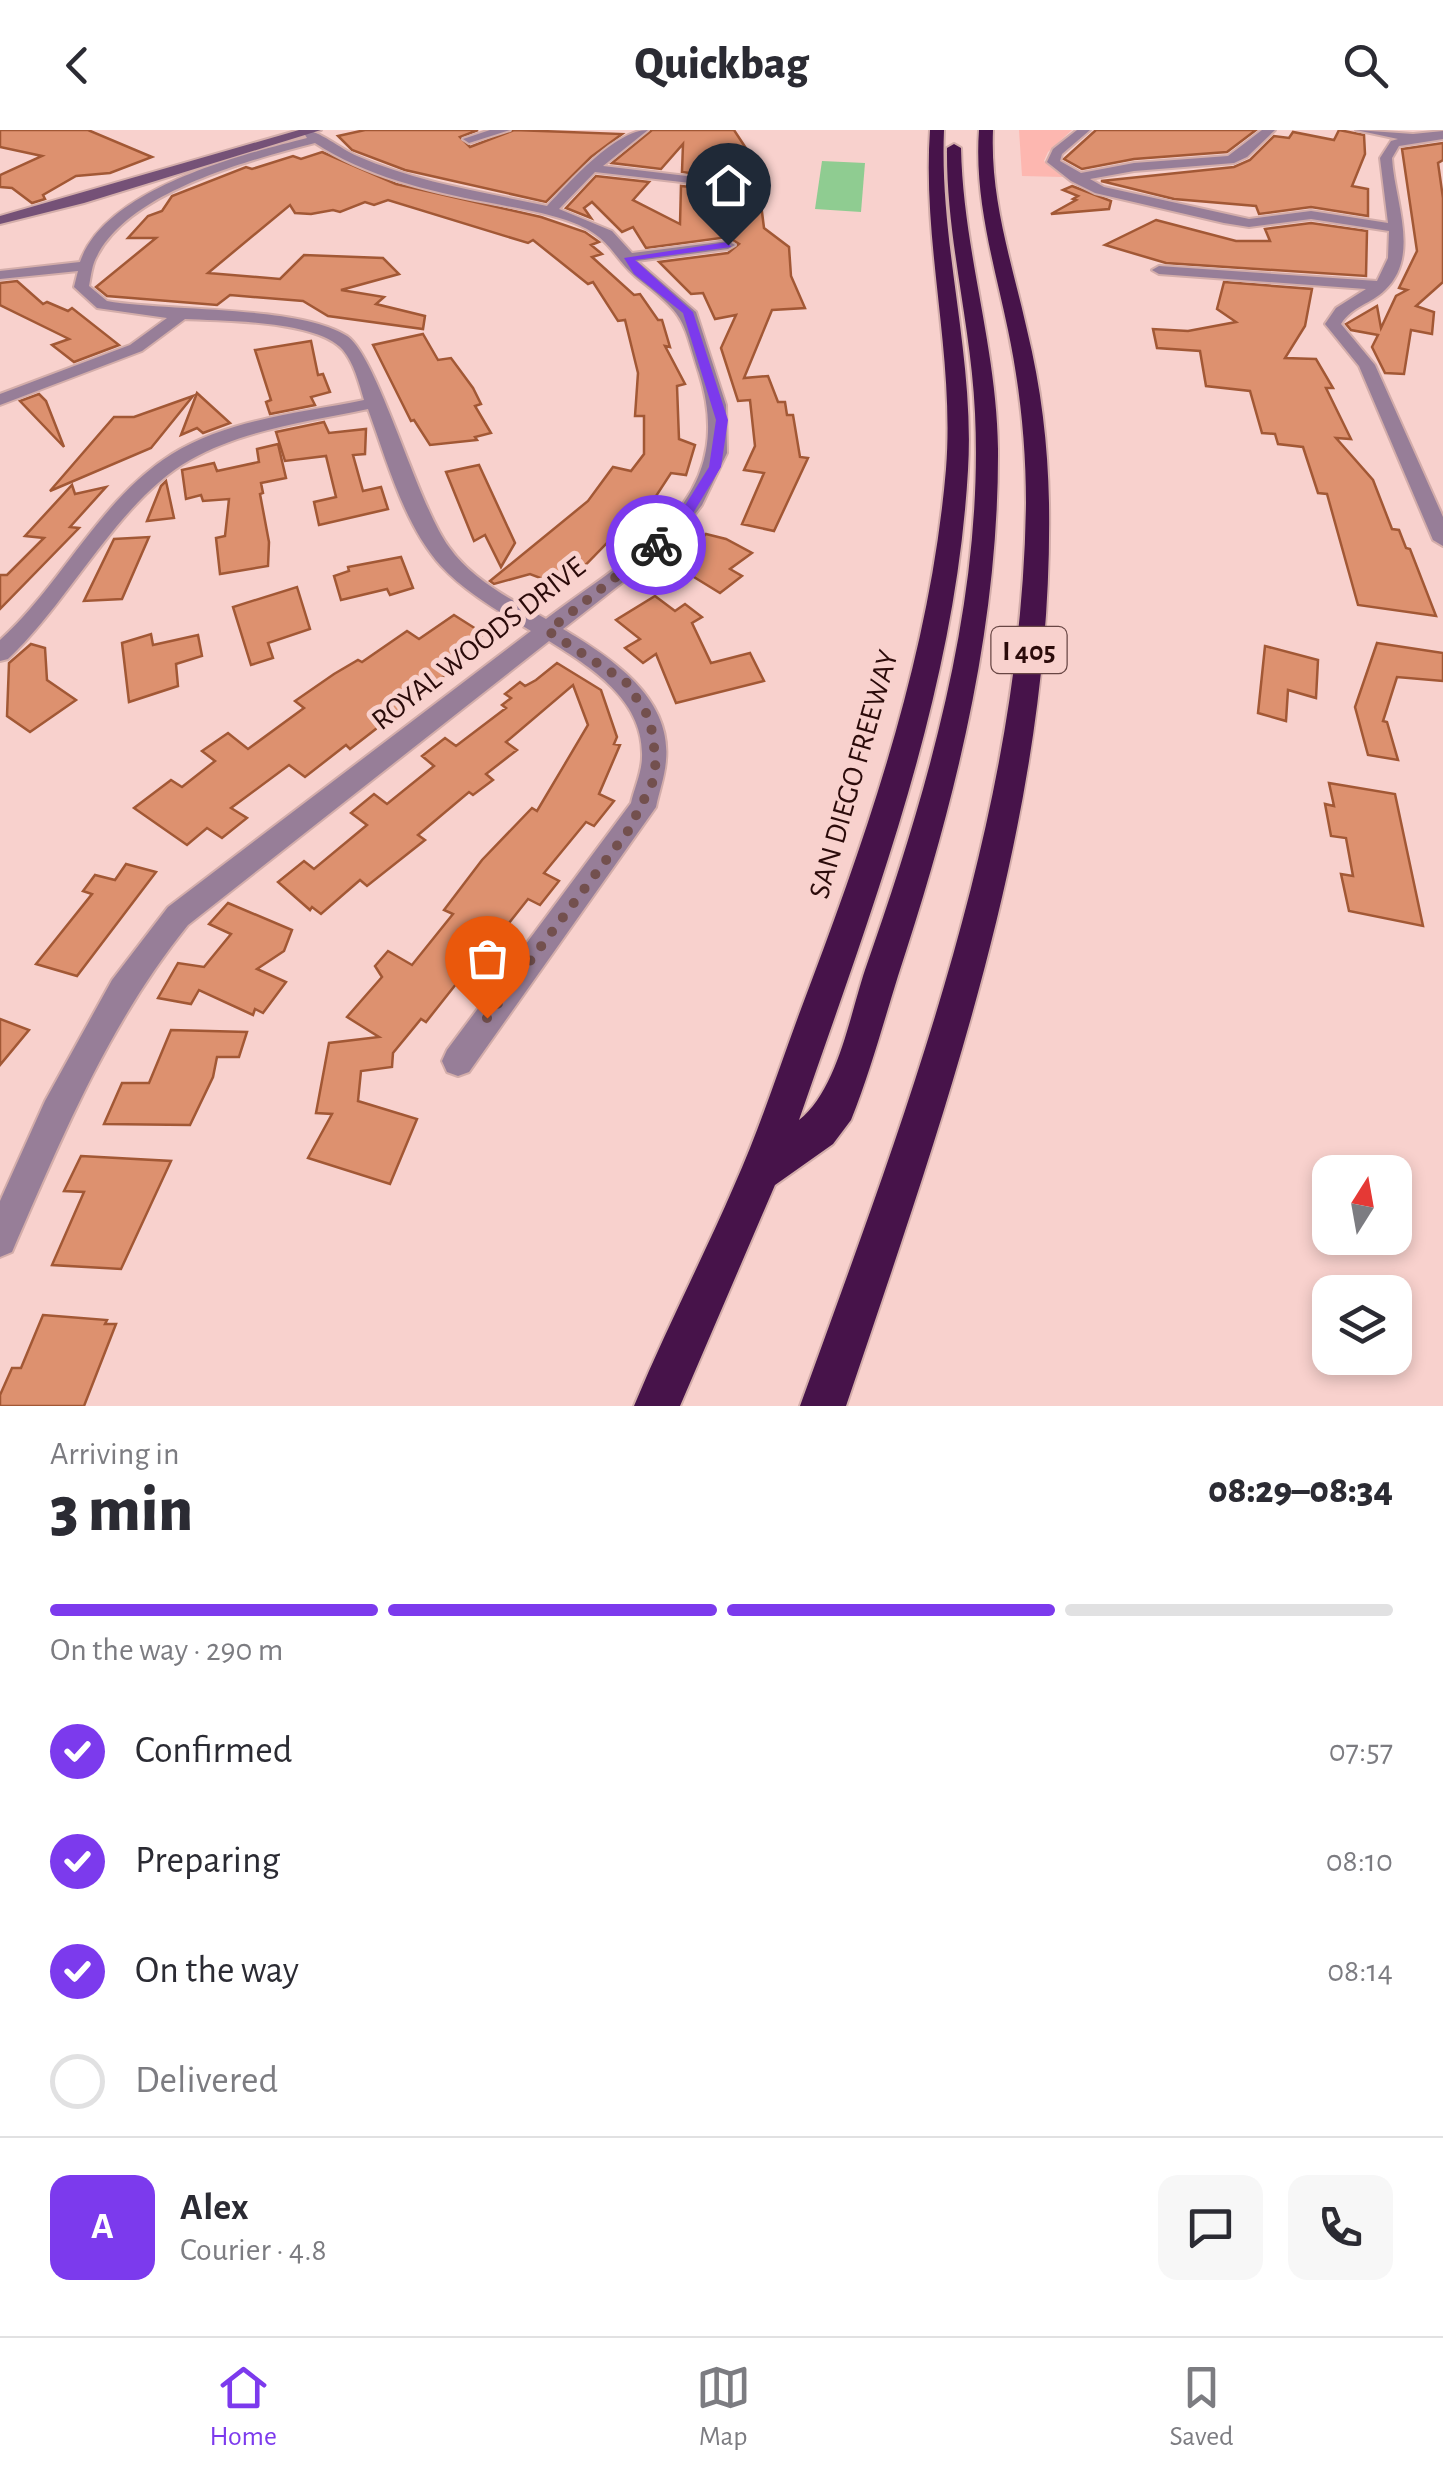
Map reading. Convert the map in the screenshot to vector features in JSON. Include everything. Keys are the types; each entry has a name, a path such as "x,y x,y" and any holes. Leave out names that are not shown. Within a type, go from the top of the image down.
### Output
{"highway":[{"name":"SAN DIEGO FREEWAY","path":"657,1406 761,1171 873,863 916,711 943,592 958,424 956,368 934,188 937,130"},
{"path":"761,1171 832,1117 903,908 933,805 962,679 979,580 987,445 982,367 953,172 955,130"},
{"path":"972,130 976,200 992,208"},
{"name":"I 405","path":"823,1406 932,1085 967,962 1004,806 1024,686 1033,612 1036,468 1026,372 992,208 986,130"}],"main road":[{"path":"0,220 95,197 240,147 313,134"}],"street":[{"path":"469,140 504,130"},
{"path":"614,130 638,132"},
{"path":"1084,130 1054,157 1061,170 1100,190 1236,222 1310,215 1395,228"},
{"path":"1075,178 1134,167 1230,160 1243,154 1269,130"},
{"path":"1362,130 1413,138"},
{"path":"552,209 591,168 638,132"},
{"path":"313,134 160,193 114,228 86,266 81,287 102,304 298,325 326,333 349,348 442,555 457,571 606,667 626,682 640,700 655,740 652,784 628,831 458,1061"},
{"name":"ROYAL WOODS DRIVE","path":"0,1240 69,1088 120,990 178,916 666,538 715,467 721,440 718,400 688,312 638,272 618,241 552,209 447,189 357,161 313,134"},
{"path":"1443,135 1395,144 1386,158 1396,252 1390,273 1381,286 1338,313 1334,324 1367,365 1443,540"},
{"path":"591,168 695,181"},
{"path":"629,258 728,245"},
{"path":"0,275 86,266"},
{"path":"1160,270 1381,286"},
{"path":"0,400 136,348 180,315"},
{"path":"0,653 26,631 143,488 171,464 242,434 374,403"}],"shaded area":[{"path":"1019,130 1072,130 1048,152 1044,161 1063,177 1022,176"},
{"path":"822,161 865,163 861,212 815,209"}],"building":[{"path":"0,130 88,130 152,157 110,173 76,176 43,195 45,199 32,203 12,188 0,187 0,175 42,156 0,147"},
{"path":"365,130 478,130 460,137 470,147 514,130 622,134 591,157 546,202 405,170 352,150 338,136"},
{"path":"652,130 734,130 757,165 748,169 758,180 764,228 789,247 791,276 805,308 772,310 744,378 768,376 778,402 785,402 787,415 793,415 800,457 808,458 774,531 742,524 764,473 744,470 755,446 750,400 738,401 721,348 736,315 715,319 703,293 691,294 659,262 728,253 739,244 728,237 646,248 633,227 622,232 592,202 584,208 591,218 566,208 596,176 649,182 633,200 680,224 681,186 699,188 705,180 697,174 682,172 683,144 661,169 612,163"},
{"path":"1096,130 1256,130 1227,152 1134,159 1082,169 1064,159"},
{"path":"1339,130 1364,135 1365,154 1352,186 1368,189 1368,216 1311,207 1259,214 1256,206 1174,199 1101,181 1234,167 1250,160 1274,136 1289,138 1293,132 1334,140"},
{"path":"1443,143 1443,160 1438,163 1443,198 1443,282 1416,306 1434,312 1432,334 1411,330 1404,374 1385,373 1372,347 1378,335 1351,330 1346,324 1377,306 1381,328 1396,296 1407,290 1399,288 1417,251 1402,149"},
{"path":"322,152 396,184 541,217 585,232 599,242 591,245 602,254 592,257 634,295 640,294 658,320 662,320 670,347 665,346 685,384 677,386 679,439 695,445 686,475 671,473 643,516 608,542 564,587 530,574 494,584 490,581 588,501 613,467 631,471 644,454 644,416 635,416 638,373 625,320 618,321 593,282 588,284 533,240 528,243 388,200 374,205 365,202 340,212 311,214 295,213 290,205 208,273 280,279 304,255 383,258 399,274 341,290 384,297 376,304 425,316 423,329 328,316 303,301 230,295 217,305 107,296 96,287 156,238 128,238 148,216 162,211 172,196 246,167 252,169"},
{"path":"1072,186 1111,201 1109,209 1051,214 1076,200 1073,199 1078,196 1063,190"},
{"path":"1156,220 1236,241 1270,241 1265,229 1311,223 1367,231 1366,276 1166,263 1105,245"},
{"path":"17,281 43,304 47,302 68,311 72,308 119,345 74,362 52,345 69,339 0,305 0,283"},
{"path":"1224,282 1312,289 1305,326 1285,358 1316,359 1333,388 1326,388 1351,439 1336,438 1373,480 1392,529 1399,530 1410,549 1436,616 1358,605 1327,494 1318,493 1303,447 1278,444 1275,434 1262,433 1250,391 1206,386 1200,351 1157,348 1153,329 1188,331 1236,322 1217,309"},
{"path":"423,334 438,360 451,358 473,388 481,404 475,406 491,433 475,437 477,440 430,445 411,421 373,345"},
{"path":"311,341 318,375 323,374 330,392 311,397 315,405 270,414 266,402 271,400 255,350"},
{"path":"197,393 230,423 203,433 197,428 181,435"},
{"path":"39,394 46,401 64,447 20,401"},
{"path":"193,396 151,448 50,491 114,417 134,417"},
{"path":"324,422 329,433 366,429 365,454 353,455 363,491 381,487 388,509 319,525 314,502 336,497 326,456 285,461 276,432"},
{"path":"278,444 286,478 261,483 260,494 269,542 268,566 220,574 216,538 225,536 229,499 203,501 201,495 186,499 182,470 214,463 217,471 259,462 257,449"},
{"path":"479,465 515,543 501,567 485,535 474,541 446,472"},
{"path":"166,481 174,518 147,521 161,486"},
{"path":"72,485 75,494 106,487 70,527 79,528 0,609 0,575 7,575 44,538 25,536"},
{"path":"706,534 726,539 752,553 730,569 742,576 720,593 676,566"},
{"path":"149,537 122,599 84,601 114,539"},
{"path":"401,557 413,588 390,595 387,589 341,600 334,576 349,571 348,567"},
{"path":"297,587 310,629 268,643 273,658 251,665 233,607"},
{"path":"655,596 675,611 685,604 702,617 692,623 711,663 750,653 764,681 676,703 656,654 643,663 625,648 640,639 616,620"},
{"path":"454,615 484,634 461,650 465,652 455,660 461,663 350,749 346,745 305,777 289,765 231,808 247,818 222,838 207,828 187,845 134,808 171,780 182,787 215,761 202,751 228,733 248,749 304,708 295,701 334,674 358,660 362,662 407,631 419,639"},
{"path":"151,634 153,645 198,635 202,656 176,664 178,686 129,702 122,643"},
{"path":"1377,643 1443,653 1443,681 1397,677 1383,721 1387,722 1398,760 1368,755 1355,707"},
{"path":"31,644 45,648 47,680 76,700 30,732 7,716 9,663"},
{"path":"1265,646 1318,660 1316,698 1288,690 1286,721 1258,713"},
{"path":"557,663 601,690 617,737 614,744 620,745 599,794 614,801 594,826 586,822 544,873 559,881 540,905 528,899 486,952 496,963 466,987 460,979 426,1022 421,1019 393,1053 392,1067 361,1071 358,1101 417,1119 390,1184 308,1158 332,1114 316,1113 329,1043 379,1037 347,1017 382,977 375,966 388,951 412,965 453,914 444,910 482,860 532,808 537,811 588,725 573,685 506,742 517,750 486,774 493,780 473,795 469,792 418,835 425,840 367,886 360,880 321,914 312,907 310,910 278,882 304,861 314,869 367,825 351,813 374,794 387,804 434,766 422,756 445,738 456,746 506,708 502,705 511,698 505,694 520,682 525,686 536,680"},
{"path":"1329,783 1395,794 1423,926 1349,911 1341,874 1353,876 1346,838 1331,836 1325,804 1334,806"},
{"path":"126,864 156,872 77,976 36,964 92,894 83,891 95,875 115,880"},
{"path":"228,903 292,930 284,951 257,969 286,982 263,1013 255,1009 253,1015 199,990 191,1004 158,998 178,963 204,967 231,934 209,924"},
{"path":"0,1019 29,1030 0,1065"},
{"path":"171,1030 247,1032 239,1057 217,1057 213,1077 190,1125 104,1124 122,1083 149,1083"},
{"path":"81,1156 171,1161 121,1269 52,1265 84,1192 64,1191"},
{"path":"43,1315 116,1324 84,1406 0,1406 0,1395 12,1368 21,1368"}],"way so far":[{"path":"487,1018 628,831 652,784 655,740 640,700 626,682 548,631 656,545"}],"route":[{"path":"656,545 684,517 715,467 722,420 688,312 638,272 629,258 728,245"}]}
